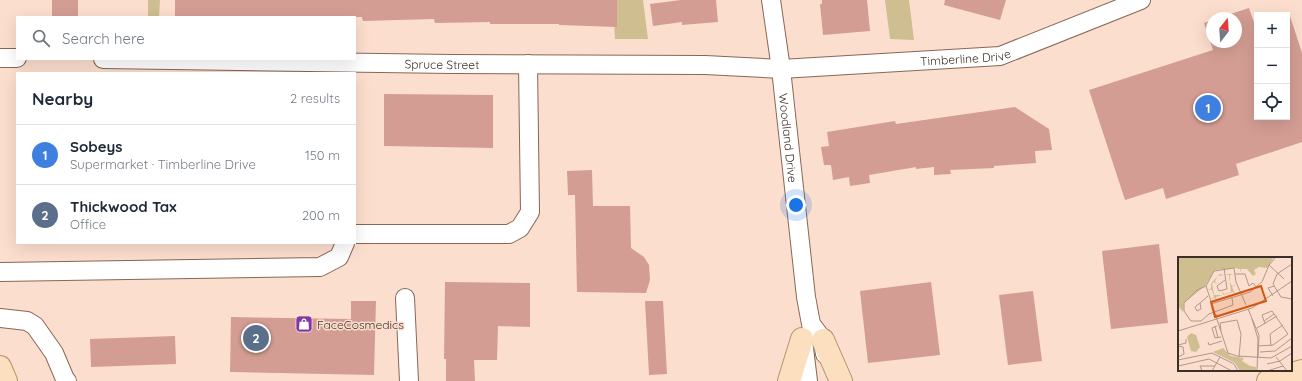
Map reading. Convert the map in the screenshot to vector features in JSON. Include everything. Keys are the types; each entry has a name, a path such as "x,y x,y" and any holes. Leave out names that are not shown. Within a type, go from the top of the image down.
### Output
{"main road":[{"path":"789,381 812,334"},
{"path":"812,334 841,381"},
{"path":"0,367 6,381"},
{"path":"1268,381 1302,371"}],"street":[{"name":"Woodland Drive","path":"771,0 781,69 806,297 812,334 830,381"},
{"name":"Timberline Drive","path":"781,69 1000,56 1141,0"},
{"path":"0,58 16,58"},
{"name":"Spruce Street","path":"130,60 345,68 528,64 705,65 781,69"},
{"path":"356,234 509,234 520,228 530,212 528,64"},
{"path":"0,272 320,267 339,257 345,244"},
{"path":"405,298 409,381"},
{"path":"0,318 27,321 34,326 54,353 67,381"},
{"name":"Woodland Drive","path":"808,381 812,334"}],"shaded area":[{"path":"148,0 160,0 159,16 148,16"},
{"path":"613,0 643,0 648,39 615,39"},
{"path":"885,0 909,0 914,40 890,39"}],"building":[{"path":"52,0 78,0 78,16 52,16"},
{"path":"175,0 617,0 617,27 559,24 490,24 490,22 435,23 434,19 363,21 362,17 356,16 175,16"},
{"path":"681,0 716,0 718,22 682,25 682,22 653,26 650,4"},
{"path":"822,0 867,0 870,31 823,35 820,4 822,4"},
{"path":"945,0 1006,0 1000,20 944,5"},
{"path":"1249,8 1254,22 1254,120 1290,120 1290,16 1302,53 1302,142 1236,164 1239,175 1166,199 1163,188 1125,200 1089,90 1213,50 1212,48 1242,48 1242,12 1237,12"},
{"path":"384,94 493,95 493,148 384,146"},
{"path":"1015,107 1049,129 1052,150 1035,151 1036,163 994,166 994,168 950,170 951,174 934,175 934,167 916,169 916,167 869,175 870,183 850,186 849,177 833,180 831,165 824,165 821,147 829,146 827,132 895,121 896,124"},
{"path":"592,170 593,206 630,206 631,248 644,257 649,265 650,280 646,293 577,292 575,195 568,195 567,171"},
{"path":"1159,244 1168,323 1111,329 1102,251"},
{"path":"445,282 530,283 530,327 498,326 497,360 474,360 475,381 446,381 446,359 444,359"},
{"path":"931,282 940,355 868,363 860,291"},
{"path":"1033,291 1042,361 1008,365 999,295"},
{"path":"351,301 376,301 374,375 230,372 231,317 351,319"},
{"path":"645,301 663,301 667,374 649,375"},
{"path":"175,336 176,364 91,367 90,339"}],"place":[{"name":"Sobeys","path":"1208,108"},
{"name":"FaceCosmedics","path":"304,324"},
{"name":"Thickwood Tax","path":"256,338"}]}
